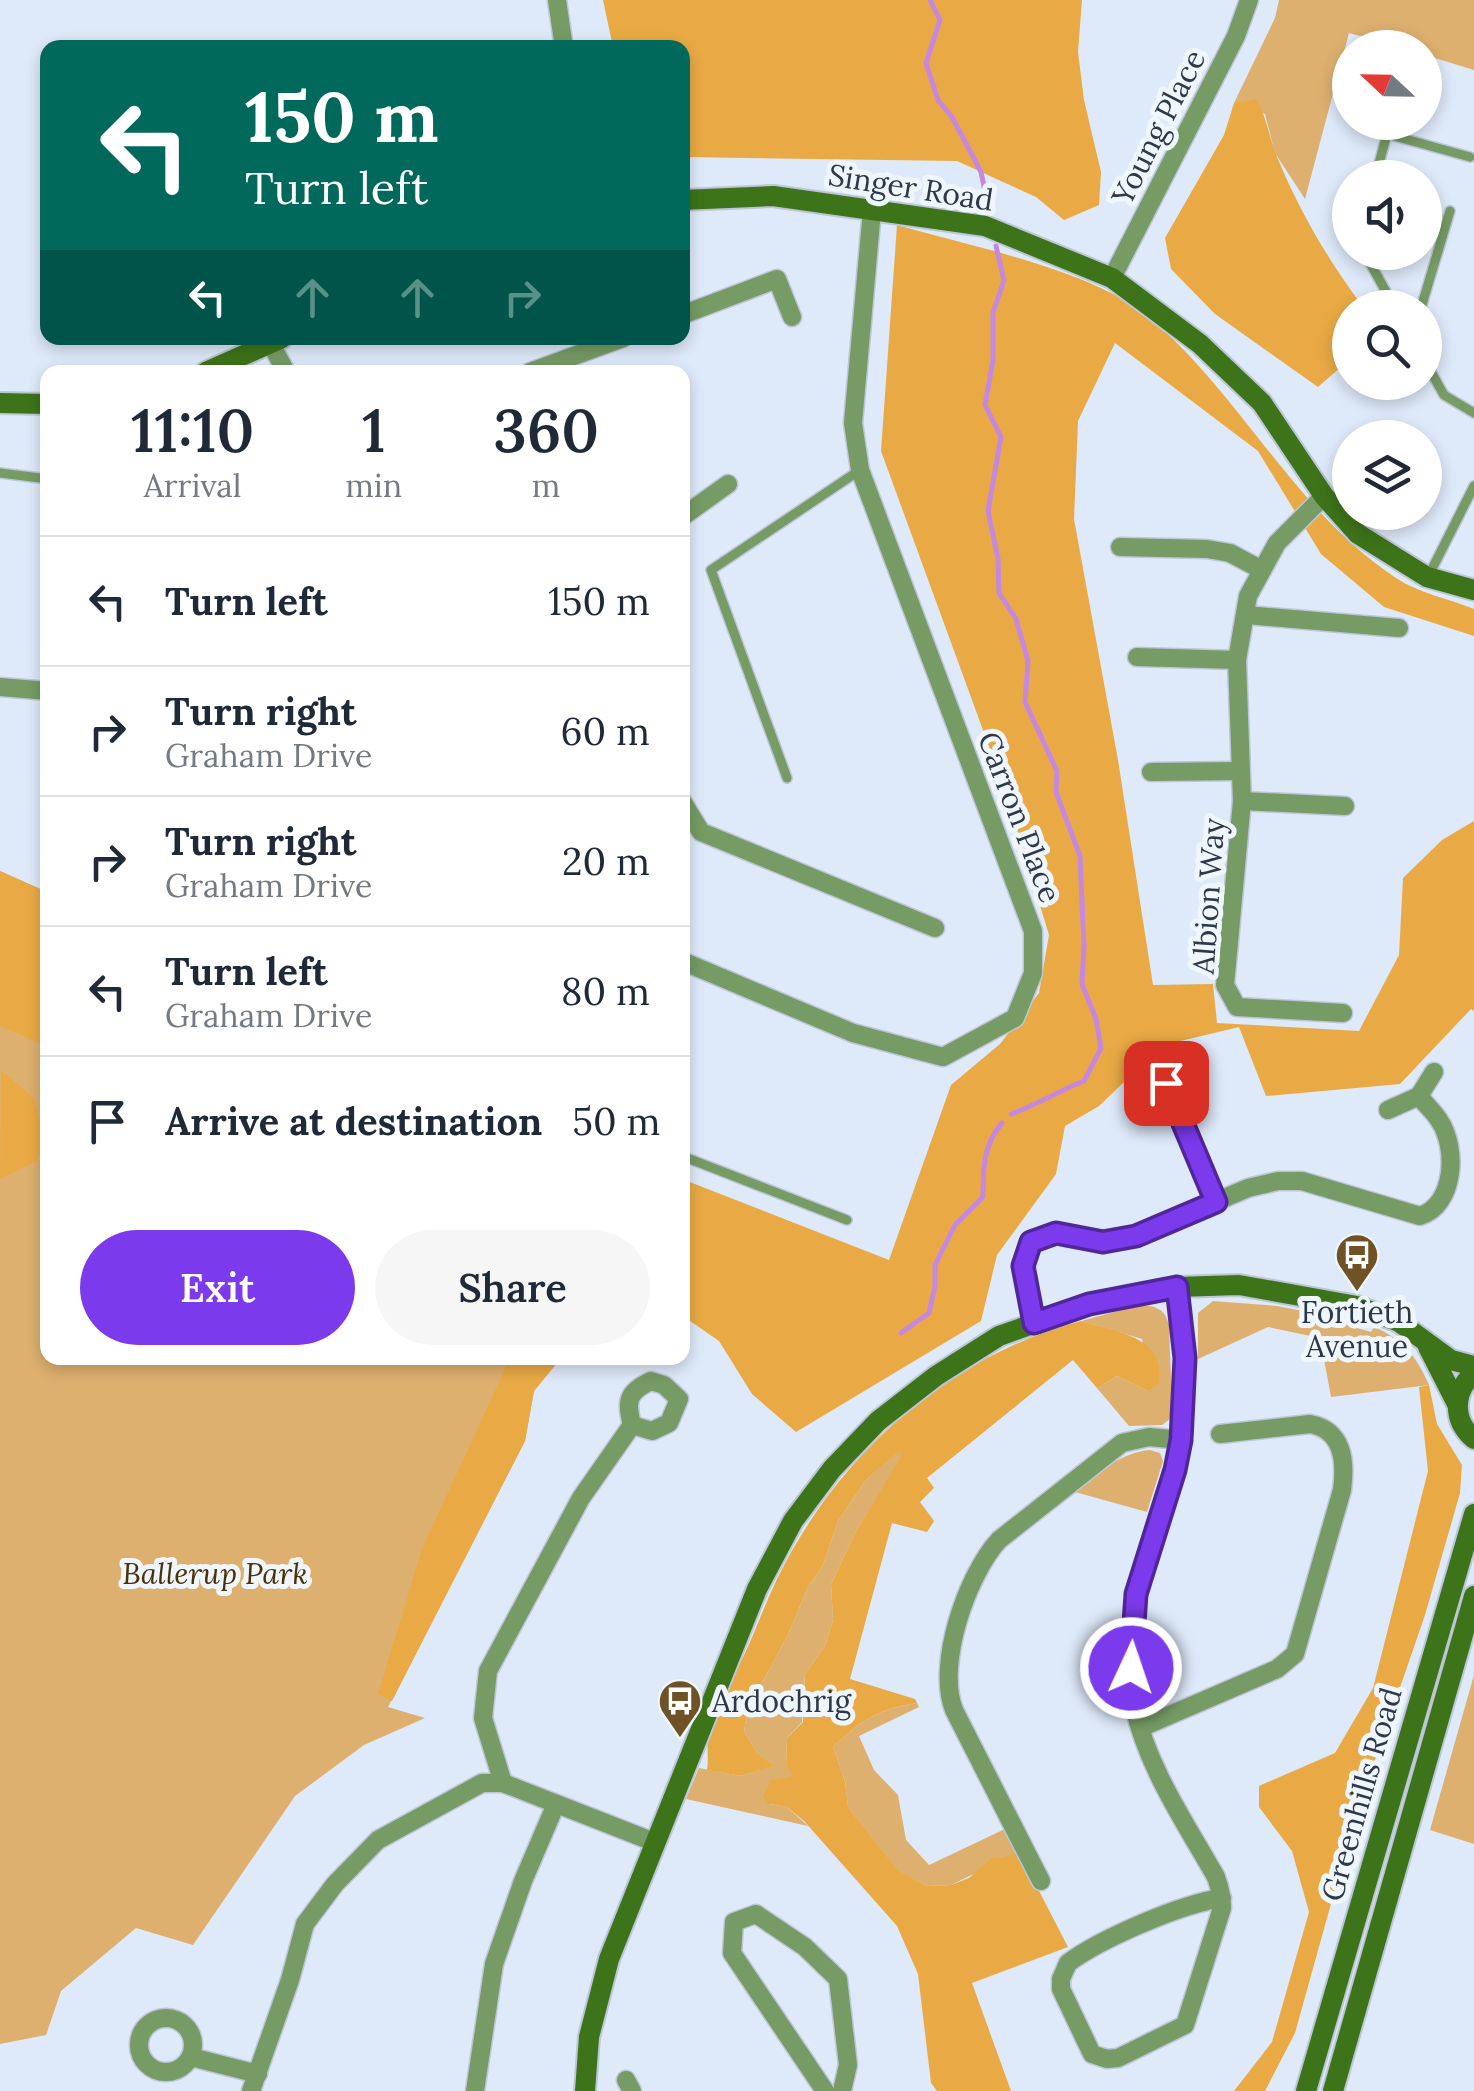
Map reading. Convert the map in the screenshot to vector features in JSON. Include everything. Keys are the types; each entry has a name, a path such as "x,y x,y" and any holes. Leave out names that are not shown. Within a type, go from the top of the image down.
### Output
{"street":[{"path":"557,0 563,40"},
{"name":"Young Place","path":"1112,278 1236,36 1249,0"},
{"name":"Singer Road","path":"690,200 773,196 986,226 1112,278 1200,344 1262,403 1324,496 1358,534 1428,577 1474,590"},
{"name":"Carron Place","path":"690,964 853,1033 944,1057 1015,1018 1033,973 1033,930 860,470 853,424 872,210"},
{"path":"690,312 778,278 792,318"},
{"path":"222,365 267,345"},
{"path":"549,365 603,345"},
{"path":"0,404 40,404"},
{"path":"690,511 728,484"},
{"name":"Albion Way","path":"1324,496 1276,543 1248,596 1237,660 1242,801 1225,985 1237,1007 1343,1013"},
{"path":"1120,547 1207,549 1230,554 1260,570"},
{"path":"1246,615 1399,628"},
{"path":"1137,657 1237,660"},
{"path":"0,687 40,690"},
{"path":"1151,772 1240,771"},
{"name":"Albion Way","path":"1242,801 1345,806"},
{"path":"690,814 701,832 936,928"},
{"path":"1388,1110 1419,1096 1434,1072"},
{"path":"1166,1083 1216,1202"},
{"path":"1034,1323 1023,1266 1031,1242 1056,1233 1103,1242 1136,1236 1278,1181 1302,1181 1420,1216 1429,1213 1446,1194 1450,1162 1446,1134 1419,1096"},
{"path":"585,2091 589,2037 602,1984 654,1842 758,1588 793,1521 832,1469 878,1421 936,1376 998,1336 1089,1304 1177,1287 1239,1285 1357,1306 1399,1322 1451,1360 1474,1370 1464,1383 1457,1404"},
{"path":"1177,1287 1185,1358 1181,1440 1136,1594 1131,1668 1140,1728 1170,1795 1216,1877 1222,1898 1220,1918 1185,2025 1118,2058 1092,2054 1061,1989 1068,1963 1176,1910 1222,1898"},
{"path":"1428,1345 1457,1404 1460,1423 1472,1440"},
{"path":"1140,1728 1277,1669 1294,1654 1342,1490 1344,1473 1338,1440 1331,1430 1310,1424 1220,1434"},
{"path":"503,1783 483,1718 488,1671 582,1498 632,1425"},
{"path":"1041,1881 954,1710 947,1688 948,1664 974,1577 984,1556 1000,1540 1107,1452 1136,1438 1181,1440"},
{"name":"Greenhills Road","path":"1306,2091 1474,1514"},
{"name":"Greenhills Road","path":"1333,2091 1474,1596"},
{"path":"191,2057 254,2082 305,1924 378,1840 482,1782 503,1783 654,1842"},
{"path":"475,2091 494,1964 556,1804"},
{"path":"824,2091 732,1953 734,1922 756,1914 805,1947 838,1979 848,2065 842,2091"}],"lane":[{"path":"1380,160 1387,134 1470,157"},
{"path":"1426,290 1450,211"},
{"path":"1442,391 1474,413"},
{"path":"787,778 711,570 860,470"},
{"path":"0,474 40,478"},
{"path":"1428,577 1474,486"},
{"path":"690,1159 846,1220"}],"green space":[{"path":"1279,0 1474,0 1474,70 1442,60 1442,30 1332,30 1332,97 1305,199 1275,153 1265,114 1234,103 1275,18"},
{"name":"Ballerup Park","path":"0,871 40,889 40,1365 555,1365 534,1391 525,1441 388,1707 425,1718 364,1745 295,1796 193,1945 136,1928 61,1991 46,2035 0,2044"},
{"path":"1213,1301 1277,1306 1350,1320 1350,1326 1371,1332 1374,1327 1408,1350 1429,1385 1331,1397 1320,1338 1268,1327 1198,1359 1198,1313"},
{"path":"1140,1305 1159,1309 1169,1325 1172,1405 1170,1419 1162,1425 1129,1426 1097,1388 1117,1376 1148,1391 1142,1339 1081,1321"},
{"path":"900,1449 903,1455 857,1529 831,1584 833,1620 825,1646 805,1674 802,1722 787,1738 786,1765 794,1776 769,1804 787,1807 808,1826 686,1799 699,1768 741,1776 773,1766 757,1753 744,1731 748,1709 788,1635 807,1589 823,1565 838,1521 866,1480"},
{"path":"1150,1450 1160,1453 1163,1461 1147,1512 1075,1492 1119,1459"},
{"path":"1474,1675 1474,1844 1430,1830"},
{"path":"917,1703 919,1707 859,1736 874,1770 898,1795 906,1840 929,1865 1005,1829 1019,1852 951,1885 927,1886 896,1870 848,1807 845,1781 833,1747 871,1717"}],"shaded area":[{"path":"603,0 1082,0 1078,52 1084,100 1101,172 1099,205 1064,220 1036,197 957,161 690,157 690,40 612,40"},
{"path":"1256,99 1305,217 1332,262 1332,270 1338,270 1351,290 1332,290 1332,375 1318,387 1215,314 1171,269 1165,238 1224,135 1234,103"},
{"path":"897,225 1061,272 1122,299 1146,315 1210,379 1332,524 1332,530 1339,530 1396,578 1474,609 1474,636 1384,607 1321,554 1258,451 1115,343 1078,421 1074,519 1118,760 1153,985 1213,984 1217,1023 1359,1031 1399,955 1403,878 1442,840 1474,821 1474,1011 1471,1009 1400,1084 1266,1096 1239,1027 1126,1054 1124,1082 1099,1106 1065,1126 1056,1174 997,1255 981,1321 796,1432 752,1394 719,1341 690,1321 690,1182 889,1260 951,1085 1000,1044 1039,993 1049,935 1006,793 881,451"},
{"path":"0,871 40,889 40,1043 0,1026"},
{"path":"1,1070 34,1098 40,1122 40,1154 37,1161 0,1179"},
{"path":"1081,1321 1123,1333 1147,1346 1159,1367 1159,1383 1148,1391 1117,1376 1097,1388 1073,1360 927,1478 934,1488 920,1502 934,1521 927,1532 892,1523 850,1679 915,1699 917,1703 871,1717 833,1747 845,1781 848,1807 897,1870 927,1886 951,1885 969,1878 993,1857 1019,1852 1068,1947 972,1983 1011,2091 937,2091 931,2083 918,1974 897,1926 804,1821 787,1807 769,1804 763,1797 770,1781 793,1776 786,1765 787,1738 803,1722 805,1674 825,1646 833,1620 831,1584 857,1529 902,1455 900,1450 866,1480 838,1521 823,1565 807,1589 788,1635 748,1709 744,1731 757,1753 774,1766 741,1776 707,1770 709,1733 777,1579 831,1492 864,1453 942,1386 986,1359 1032,1337"},
{"path":"507,1365 555,1365 534,1391 525,1441 392,1701 378,1694 422,1549"},
{"path":"1429,1385 1437,1424 1462,1465 1460,1493 1425,1615 1354,1821 1295,2033 1265,2091 1234,2091 1272,2042 1309,1912 1292,1851 1259,1807 1259,1786 1335,1753 1373,1688 1428,1471 1419,1387"}],"waterway":[{"path":"930,0 940,20 926,63 938,100 952,117 981,172 989,210"},
{"path":"996,246 1004,281 993,312 993,360 985,405 1001,437 988,511 998,559 999,593 1016,619 1028,661 1025,702 1057,771 1056,792 1080,856 1082,984 1096,1019 1101,1048 1084,1081 1011,1114"},
{"path":"901,1333 929,1313 935,1265 955,1225 983,1197 988,1149 1002,1123"}],"place":[{"name":"Fortieth Avenue","path":"1357,1293"},
{"name":"Ardochrig","path":"680,1739"}],"route":[{"path":"1131,1668 1136,1594 1181,1440 1185,1358 1177,1287 1089,1304 1034,1323 1023,1266 1031,1242 1056,1233 1103,1242 1136,1236 1216,1202 1166,1083"}]}
